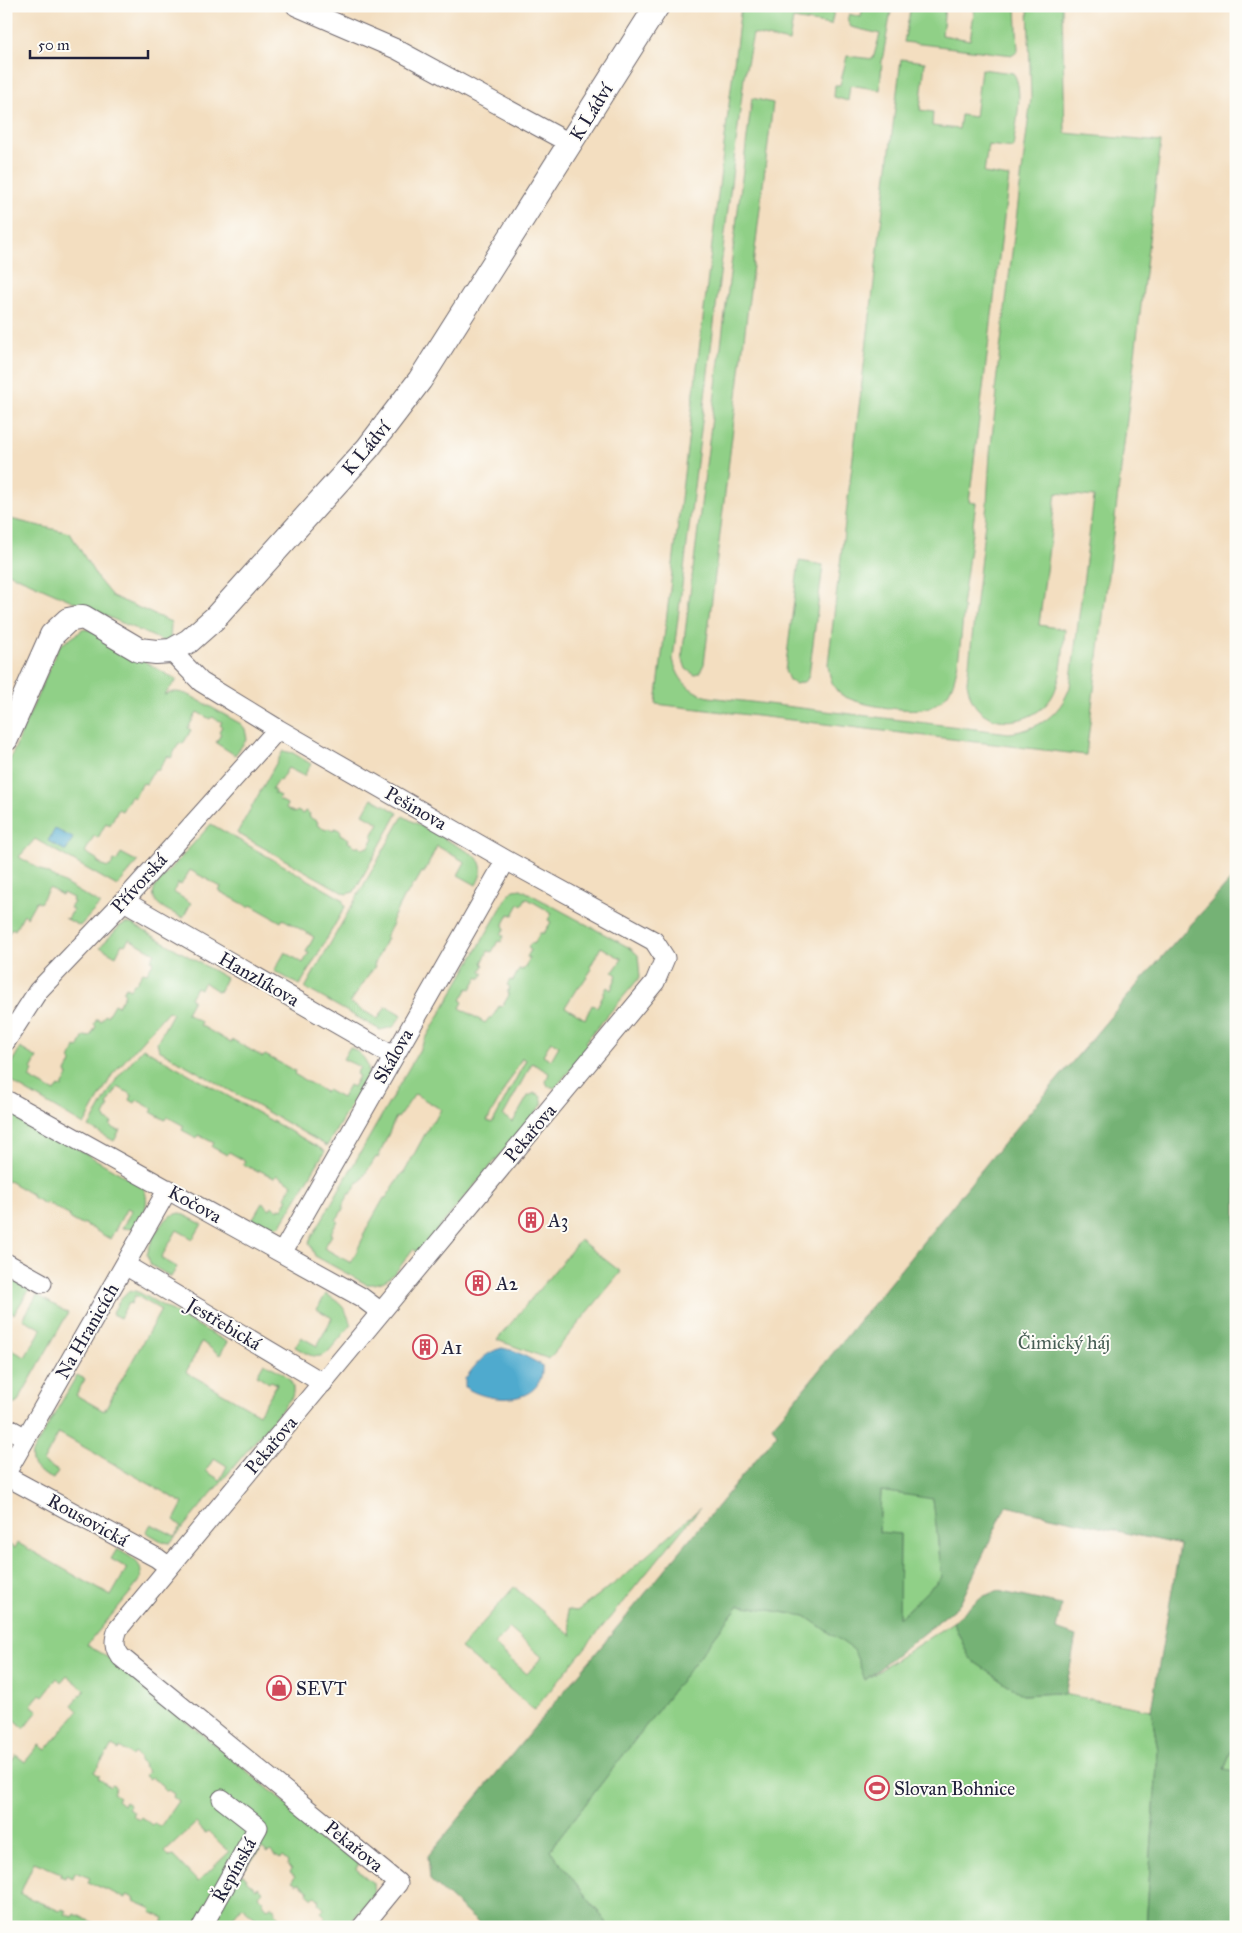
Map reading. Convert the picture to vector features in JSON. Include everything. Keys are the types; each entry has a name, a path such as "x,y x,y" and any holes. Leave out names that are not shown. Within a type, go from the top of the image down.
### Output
{"street":[{"path":"296,6 396,49 571,144"},
{"name":"K Ládví","path":"6,739 52,635 68,620 83,618 139,650 156,652 171,650 189,641 215,618 368,448 420,380 657,6"},
{"name":"Pešinova","path":"171,650 201,682 278,729 506,860 654,940 665,958"},
{"name":"Přívorská","path":"6,1041 38,991 124,901 278,729"},
{"name":"Skálova","path":"282,1253 506,860"},
{"name":"Hanzlíkova","path":"124,901 393,1056"},
{"name":"Pekařova","path":"362,1927 398,1883 117,1652 114,1646 118,1629 655,982 665,958"},
{"name":"Kočova","path":"6,1100 361,1297 381,1312"},
{"name":"Na Hranicích","path":"6,1474 168,1189"},
{"path":"6,1263 42,1283"},
{"name":"Jestřebická","path":"125,1265 323,1383"},
{"path":"6,1427 26,1438"},
{"name":"Rousovická","path":"6,1474 157,1558 169,1567"},
{"name":"Řepínská","path":"202,1927 258,1827 222,1799"}],"green space":[{"path":"741,6 835,6 831,25 793,19 789,42 753,34 744,78 673,659 678,673 690,688 709,697 1009,733 1038,725 1054,713 1066,697 1070,687 1094,497 1056,493 1039,625 1065,629 1059,678 1054,693 1048,702 1040,710 1020,719 998,720 988,716 976,707 967,682 987,504 997,393 995,391 1031,98 1028,6 1062,6 1065,133 1161,142 1086,755 656,704"},
{"path":"863,6 892,6 882,61 880,90 850,85 848,101 834,97 835,85 840,85 847,56 873,59 880,34 851,27 848,20 849,14 861,17"},
{"path":"911,6 945,6 942,35 970,40 975,6 1016,6 1018,51 1013,55 904,42"},
{"path":"901,59 925,62 920,110 933,112 932,126 959,129 961,115 975,117 981,69 1013,73 1017,80 1019,98 1013,148 988,145 984,173 1009,177 969,502 976,503 962,607 964,608 958,664 948,693 935,704 918,709 880,707 845,697 834,686 828,664"},
{"path":"752,98 773,103 704,664 700,672 695,675 686,669 682,657"},
{"path":"6,518 70,533 98,579 112,596 171,622 170,644 6,572"},
{"path":"799,561 823,565 809,675 806,681 796,684 789,680 785,671"},
{"path":"82,629 90,630 177,680 164,695 178,692 191,696 241,724 245,729 247,739 235,755 216,743 221,734 219,732 222,722 212,717 210,719 197,712 188,728 191,730 183,744 179,743 171,758 167,756 158,771 155,769 146,784 143,783 134,798 131,796 122,811 118,809 110,825 106,823 98,838 94,836 85,852 107,868 111,866 114,860 117,861 121,853 138,862 117,886 35,839 19,857 100,904 80,926 65,918 68,919 73,910 70,908 74,902 72,901 73,898 49,888 40,903 36,901 27,917 24,914 15,930 12,928 6,937 6,769 59,646"},
{"path":"283,751 293,753 311,764 304,776 288,768 280,781 278,780 272,789 275,791 274,793 280,796 278,799 287,804 286,808 295,813 297,811 303,814 305,811 310,814 309,817 318,822 317,825 326,830 328,828 333,831 335,828 341,831 340,834 349,839 348,842 357,847 358,845 364,849 368,848 379,823 363,814 372,798 398,813 354,892 346,894 237,833"},
{"path":"403,816 474,855 480,862 481,870 476,885 458,875 465,862 437,846 424,873 422,872 406,896 404,896 391,922 393,924 385,937 387,938 375,966 350,1003 378,1019 386,1006 402,1015 393,1027 380,1030 305,988"},
{"path":"211,824 342,899 345,907 300,985 274,971 285,952 303,963 309,953 306,952 314,937 283,919 281,922 251,905 249,907 219,891 221,887 190,870 181,885 178,883 173,892 191,903 183,918 160,906 156,901 154,891 157,884"},
{"name":"Čimický háj","path":"1236,874 1236,1741 1224,1769 1236,1771 1236,1927 1146,1927 1158,1750 1151,1710 1180,1545 1006,1506 960,1604 865,1680 854,1650 805,1616 739,1605 550,1850 610,1927 483,1927 430,1880 428,1856 777,1434 772,1426 992,1157 1139,983","holes":["881,1491 933,1499 942,1577 899,1618 900,1534 879,1532"]},
{"path":"521,889 630,948 638,955 640,977 585,1042 588,1045 609,1019 612,1020 555,1088 548,1086 546,1082 549,1073 532,1063 503,1116 513,1122 528,1096 535,1093 541,1098 542,1105 418,1253 413,1249 399,1269 388,1279 375,1284 366,1284 315,1256 309,1242 509,894 514,890","holes":["526,898 552,913 548,920 551,922 544,933 540,933 534,944 531,943 528,948 531,950 527,957 530,958 523,970 519,969 513,981 510,980 507,985 510,987 507,993 509,995 502,1007 499,1006 492,1018 490,1017 485,1023 460,1008 463,1002 461,1000 468,988 471,989 478,977 480,979 484,973 481,971 484,965 482,963 488,951 492,952 498,941 501,942 504,936 501,934 505,928 503,926 509,914 513,915 519,904 522,905","601,947 622,959 613,972 617,975 611,990 607,987 597,1007 592,1005 585,1019 565,1007 592,969 590,967","551,1041 559,1046 551,1060 543,1055","522,1058 526,1060 494,1120 492,1123 487,1121","415,1094 441,1109 434,1122 432,1121 404,1173 402,1173 386,1198 384,1198 363,1235 351,1263 324,1248 332,1235 330,1234 338,1221 336,1220 344,1208 342,1207 349,1194 351,1194 358,1181 360,1182 376,1157 378,1158 396,1117 398,1118"]},
{"path":"126,923 134,925 226,978 219,992 204,982 200,989 196,987 190,998 193,1000 186,1013 201,1022 200,1025 231,1043 233,1040 263,1057 265,1055 295,1071 294,1074 325,1092 327,1090 342,1098 349,1085 353,1087 359,1076 356,1074 360,1067 343,1059 350,1047 361,1055 368,1066 368,1075 327,1146 159,1050 157,1042 173,1013 168,1011 112,1075 84,1125 13,1083 9,1074 10,1069 20,1048 37,1058 29,1078 55,1092 59,1086 62,1087 68,1076 66,1072 72,1061 70,1060 75,1047 78,1048 84,1036 90,1037 96,1026 94,1024 97,1019 101,1021 105,1015 107,1016 114,1004 118,1006 125,994 123,992 126,987 130,989 143,972 147,973 154,961 151,960 155,953 129,939 125,945 122,944 116,956 100,947 120,926"},
{"path":"143,1048 325,1151 281,1225 270,1228 252,1220 262,1203 270,1209 272,1206 278,1210 279,1208 282,1209 288,1199 285,1198 292,1184 277,1175 274,1178 259,1170 258,1172 243,1164 245,1161 229,1152 227,1155 212,1147 214,1143 198,1135 197,1138 182,1130 184,1126 168,1117 165,1120 151,1112 153,1109 137,1100 135,1103 130,1100 132,1095 118,1087 107,1105 109,1106 104,1116 106,1120 112,1123 110,1126 119,1131 121,1129 114,1141 89,1127 117,1078"},
{"path":"6,1107 143,1187 146,1198 145,1210 136,1225 132,1229 122,1228 132,1210 127,1208 110,1239 83,1223 82,1225 69,1218 70,1216 46,1202 45,1204 32,1197 33,1195 9,1181 6,1182"},
{"path":"180,1213 202,1224 193,1239 177,1230 161,1258 177,1267 171,1277 151,1265 147,1255 158,1229 168,1218"},
{"path":"580,1240 621,1272 549,1359 497,1340"},
{"path":"6,1277 29,1290 14,1314 6,1309"},
{"path":"129,1291 140,1293 227,1342 220,1355 202,1342 186,1372 259,1414 277,1384 271,1381 269,1383 257,1375 264,1363 286,1375 292,1384 292,1397 170,1543 163,1542 146,1532 151,1524 175,1536 181,1526 174,1520 183,1503 59,1433 43,1462 58,1471 53,1479 37,1470 32,1463 32,1453 77,1375 85,1379 76,1395 104,1411 161,1310 135,1295 131,1304 128,1303 120,1318 112,1314 121,1298","holes":["214,1458 227,1466 220,1480 206,1471"]},
{"path":"326,1294 342,1306 351,1325 327,1353 315,1356 295,1347 301,1337 317,1346 332,1318 317,1309"},
{"path":"37,1295 68,1313 17,1403 12,1405 6,1402 6,1344 12,1350 25,1357 42,1329 23,1319"},
{"path":"881,1491 933,1498 942,1577 899,1618 900,1534 879,1533"},
{"path":"700,1508 534,1710 461,1648 514,1587 572,1636 567,1610 577,1611 623,1577","holes":["509,1628 542,1657 527,1674 494,1645"]},
{"path":"6,1543 15,1548 18,1543 111,1596 127,1568 111,1559 117,1549 132,1558 139,1565 141,1575 139,1582 87,1645 110,1659 359,1863 356,1869 373,1883 374,1894 347,1927 318,1927 326,1917 321,1912 324,1908 319,1903 320,1901 315,1896 313,1898 308,1894 309,1891 299,1883 297,1884 292,1881 295,1876 290,1872 292,1869 287,1864 288,1862 282,1857 280,1859 270,1851 268,1853 262,1848 241,1873 256,1889 258,1887 263,1891 258,1896 268,1908 271,1906 276,1910 274,1912 279,1916 277,1919 283,1923 285,1921 292,1927 266,1927 242,1907 225,1927 161,1927 164,1918 151,1912 152,1909 134,1901 135,1898 127,1895 126,1898 88,1882 90,1878 75,1872 73,1878 66,1875 65,1878 60,1876 61,1873 34,1862 20,1894 60,1911 62,1909 67,1911 65,1914 73,1917 75,1914 102,1927 6,1927 6,1761 10,1764 16,1755 25,1762 39,1745 46,1750 78,1711 72,1705 85,1690 67,1675 61,1682 57,1678 43,1696 40,1694 31,1705 38,1711 24,1728 15,1720 8,1729 6,1728","holes":["112,1746 119,1750 120,1747 132,1756 134,1753 140,1758 139,1761 148,1771 145,1776 149,1779 151,1777 163,1786 162,1788 166,1792 168,1790 174,1794 173,1797 178,1801 160,1827 154,1823 152,1825 141,1817 139,1820 132,1815 134,1812 128,1808 130,1805 125,1802 123,1805 117,1800 119,1797 113,1793 116,1788 112,1785 110,1787 98,1778 100,1776 94,1772","196,1823 205,1833 208,1831 229,1852 198,1882 173,1856 170,1857 165,1852"]},
{"path":"998,1591 1061,1605 1056,1629 1076,1636 1065,1695 1057,1693 1023,1695 970,1659 953,1622 981,1597"},
{"name":"Slovan Bohnice","path":"739,1605 805,1616 855,1650 865,1680 953,1622 970,1659 1023,1695 1057,1693 1151,1710 1158,1750 1146,1927 610,1927 550,1850"},
{"path":"1235,1742 1236,1771 1224,1770"}],"water":[{"path":"55,829 73,838 66,851 48,841"},
{"path":"502,1348 515,1351 542,1365 541,1378 535,1388 514,1398 501,1398 475,1393 465,1387 465,1379 477,1364 485,1356"}],"place":[{"name":"A3","path":"531,1220"},
{"name":"A2","path":"478,1283"},
{"name":"A1","path":"425,1347"},
{"name":"SEVT","path":"279,1688"},
{"name":"Slovan Bohnice","path":"877,1788"}]}
